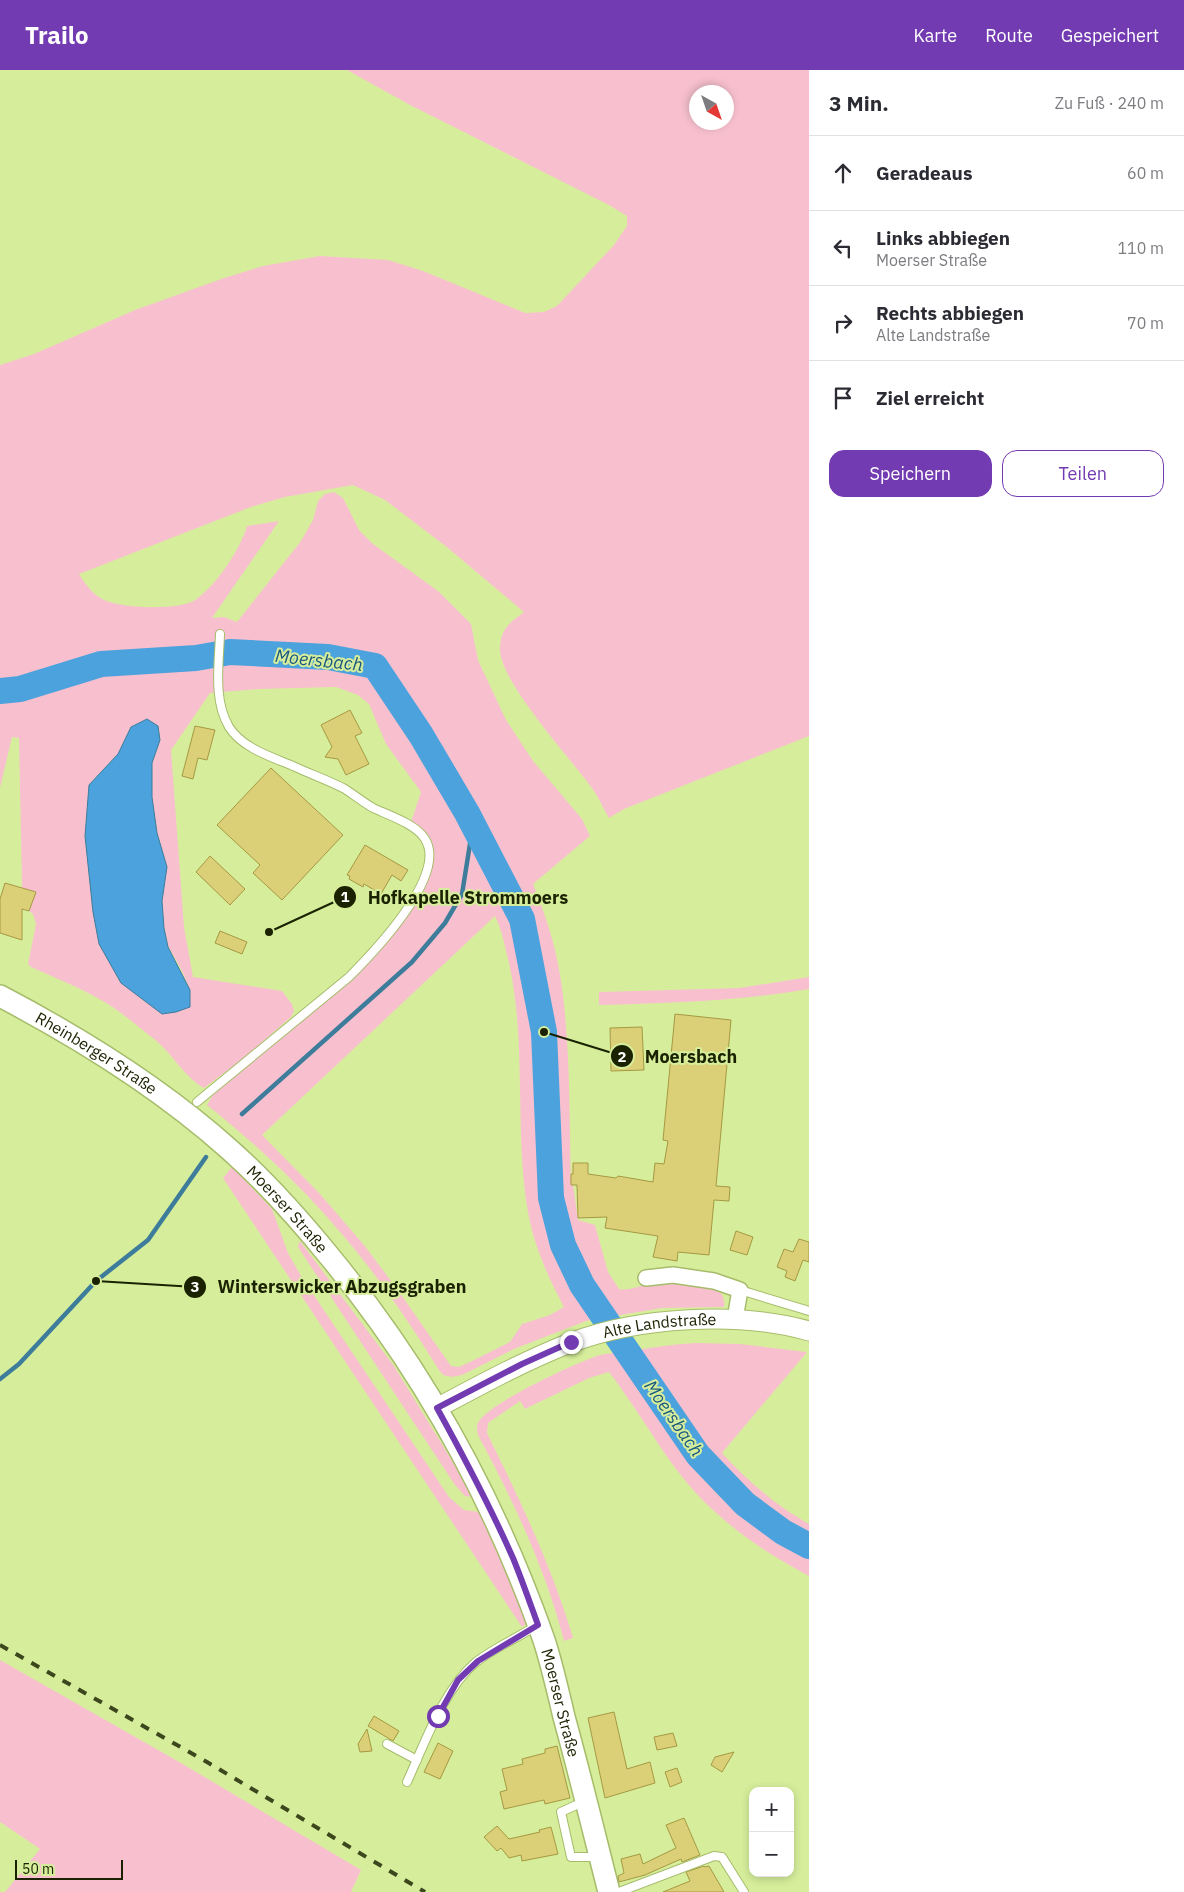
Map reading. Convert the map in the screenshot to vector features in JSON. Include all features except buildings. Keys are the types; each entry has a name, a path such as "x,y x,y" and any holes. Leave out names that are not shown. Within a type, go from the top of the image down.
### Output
{"main road":[{"name":"Rheinberger Straße","path":"0,996 52,1023 147,1084 193,1109"},
{"name":"Moerser Straße","path":"193,1109 230,1150 260,1178 320,1244 359,1292 390,1335 437,1408 468,1464 514,1560 545,1643 608,1892"}],"street":[{"path":"646,1278 673,1275 714,1281 740,1290 735,1319"},
{"name":"Alte Landstraße","path":"437,1408 522,1364 591,1336 636,1326 696,1320 735,1319 771,1323 809,1331"}],"lane":[{"path":"193,1109 349,977 373,954 408,910 428,870 430,855 428,846 419,832 374,808 344,789 264,753 243,741 230,728 223,714 219,687 220,634"},
{"path":"740,1290 809,1311"},
{"path":"407,1782 438,1716 458,1680 478,1661 538,1625"},
{"path":"387,1744 417,1760"},
{"path":"619,1892 714,1856 722,1857 744,1892"}],"shaded area":[{"path":"347,70 809,70 809,736 624,809 609,818 594,791 524,700 511,680 503,662 500,648 504,630 524,612 448,548 385,500 353,485 285,497 251,507 79,574 93,592 107,601 147,607 187,604 203,594 219,577 239,546 247,526 279,521 212,618 224,617 237,622 301,541 313,520 318,501 325,494 334,492 343,498 359,530 373,544 438,591 471,624 478,660 506,720 533,761 582,819 590,836 533,884 552,940 564,1000 569,1080 571,1184 573,1185 578,1220 595,1225 608,1272 619,1289 629,1289 665,1281 704,1285 717,1290 721,1294 724,1299 724,1307 662,1308 586,1321 514,1349 462,1375 452,1377 443,1375 439,1370 377,1277 349,1242 273,1162 207,1105 214,1093 339,988 371,958 399,926 427,879 433,863 433,850 425,835 411,822 421,792 386,744 369,704 358,695 336,687 260,689 210,693 171,750 184,927 193,977 282,991 292,1004 294,1011 291,1017 244,1058 204,1088 190,1078 160,1045 117,1010 92,995 28,964 36,924 33,914 29,911 35,892 22,888 19,738 12,737 0,788 0,365 34,354 135,310 224,278 263,266 320,256 388,260 423,271 525,313 544,312 557,306 614,245 627,226 627,216 609,205 410,105","holes":["160,740 152,763 152,797 157,833 167,867 162,901 164,928 168,946 190,990 138,994 121,983 93,912 85,836 89,785 118,754","495,916 500,927 509,963 518,1025 522,1150 528,1212 542,1261 564,1307 550,1315 522,1324 510,1342 459,1367 451,1366 364,1245 320,1194 262,1135"]},
{"path":"809,977 809,989 783,993 705,1001 599,1005 599,992 739,988"},
{"path":"232,1167 272,1209 288,1253 301,1276 449,1497 464,1510 479,1512 488,1526 528,1619 522,1627 223,1178"},
{"path":"300,1241 394,1366 472,1497 465,1496 455,1485 298,1247"},
{"path":"696,1343 740,1344 807,1352 722,1453 762,1492 784,1509 809,1524 809,1576 772,1555 736,1530 689,1486 609,1372 589,1378 525,1409 520,1401 488,1423 487,1433 534,1534 565,1612 573,1638 564,1641 557,1614 538,1562 516,1510 478,1435 478,1423 487,1413 516,1394 570,1367 597,1356 661,1346"},
{"path":"0,1660 181,1763 361,1870 351,1892 5,1892 40,1849 0,1822"}],"water":[{"path":"147,719 158,726 160,740 152,763 152,797 157,833 167,867 162,901 164,928 168,947 190,990 190,1007 162,1014 121,983 99,944 93,912 85,836 89,785 118,754 131,727"}],"waterway":[{"name":"Moersbach","path":"0,691 20,689 101,664 196,658 230,652 328,657 375,666 421,735 467,813 522,919 544,1032 551,1198 563,1245 582,1285 698,1455 745,1504 783,1532 809,1546"},
{"path":"242,1114 412,962 445,923 462,894 473,825"},
{"path":"0,1379 19,1364 96,1281 148,1240 206,1157"}],"railway":[{"path":"0,1645 207,1762 425,1892"}],"place":[{"name":"Hofkapelle Strommoers","path":"269,932"},
{"name":"Moersbach","path":"544,1032"},
{"name":"Winterswicker Abzugsgraben","path":"96,1281"}],"route":[{"path":"438,1716 458,1680 478,1661 538,1625 514,1560 495,1519 468,1464 437,1408 522,1364 571,1342"}]}
